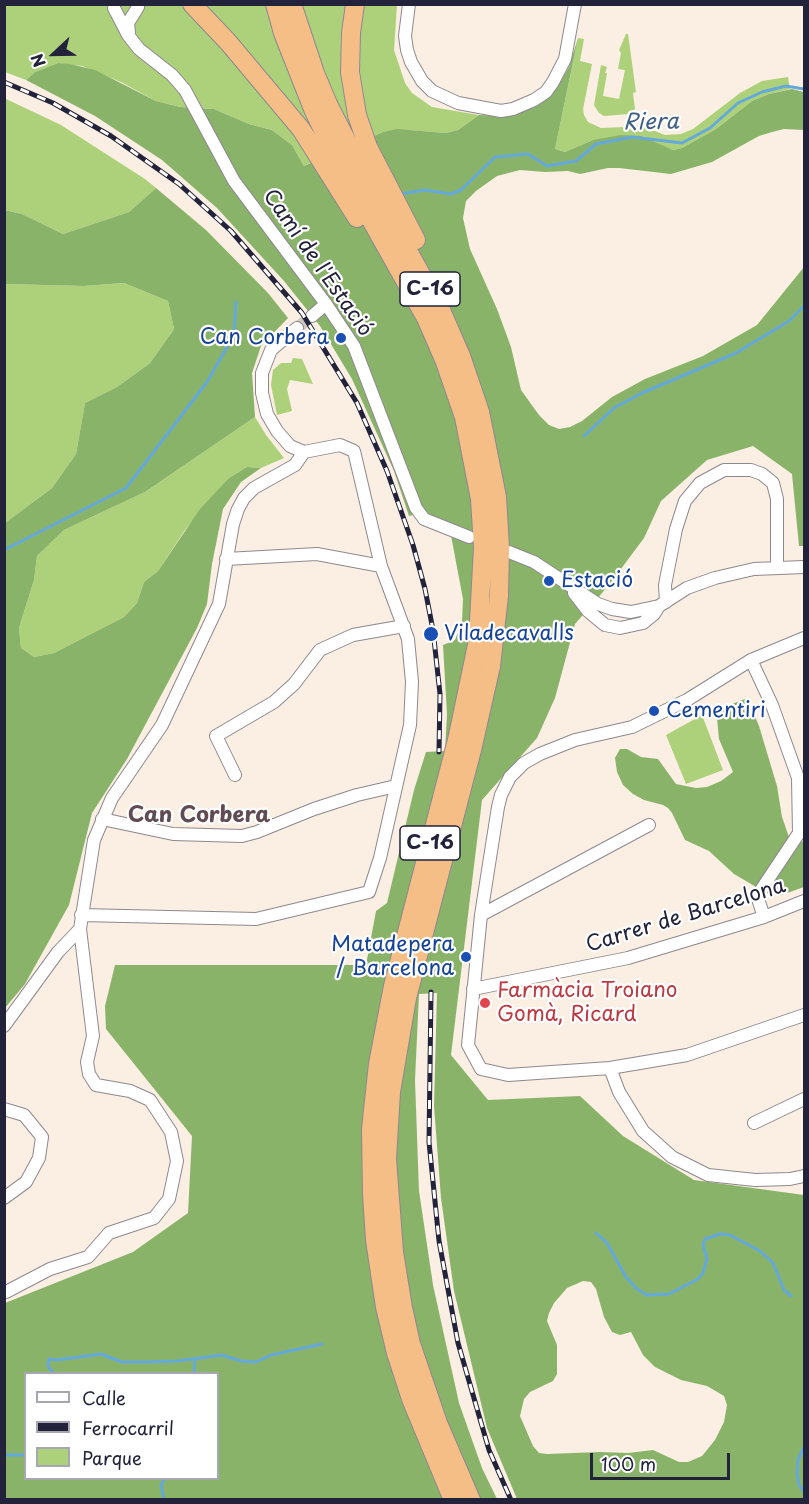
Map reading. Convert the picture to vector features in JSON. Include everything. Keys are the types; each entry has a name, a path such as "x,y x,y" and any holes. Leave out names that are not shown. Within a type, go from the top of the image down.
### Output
{"highway":[{"path":"192,4 228,42 301,129 354,214 416,322 443,382 460,437 473,497 482,578"},
{"name":"C-16","path":"275,4 283,33 313,109 338,161 426,318 455,388 473,458 480,499 483,547 478,640 469,692 393,986 378,1064 371,1129 376,1250 385,1307 396,1353 411,1399 453,1500"},
{"name":"C-16","path":"292,4 310,62 328,104 441,310 471,383 487,444 496,497 500,547 499,596 485,695 404,1016 391,1092 387,1159 394,1252 411,1344 438,1423 471,1500"},
{"path":"355,4 351,33 350,72 357,115 368,147 447,307 459,339 471,383"}],"street":[{"path":"409,4 405,36 407,50 422,81 443,98 501,111 513,109 534,100 546,92 554,82 565,59 575,4"},
{"path":"110,6 126,10 141,6"},
{"name":"Camí de l'Estació","path":"110,6 133,42 145,55 172,75 185,90 234,181 326,304 354,346 416,508 424,519 469,537"},
{"path":"133,42 128,23 141,6"},
{"path":"312,316 326,304"},
{"path":"81,915 256,919 369,892 380,858 410,725 412,702 408,639 381,566 354,451 340,445 304,452 290,446 277,431 267,414 262,393 262,373 272,350 297,328"},
{"path":"6,1292 50,1269 87,1257 109,1233 154,1218 169,1199 177,1161 171,1132 150,1100 130,1091 96,1085 89,1074 87,1062 93,1036 80,929 94,840 112,798 162,725 219,604 232,524 244,498 254,488 295,465 304,452"},
{"path":"662,604 676,530 685,501 700,483 724,470 751,470 762,474 773,483 777,500 777,567"},
{"path":"509,552 534,562 598,604 631,612 662,604 687,588 715,578 754,568 804,567"},
{"path":"226,559 317,554 381,566"},
{"path":"235,775 216,736 274,702 294,684 320,650 352,635 404,626"},
{"path":"804,638 751,660 687,700 632,727 574,740 531,758 517,769 505,785 499,801 481,915 468,1046 481,1069 508,1075 610,1068 687,1055 804,1015"},
{"path":"751,660 772,705 798,778 802,831 757,896 764,917"},
{"path":"102,819 173,834 242,836 357,795 396,786"},
{"path":"481,915 649,825"},
{"name":"Carrer de Barcelona","path":"473,989 628,958 764,917 804,901"},
{"path":"4,1026 58,952 80,929"},
{"path":"610,1068 619,1092 643,1131 672,1157 708,1174 755,1180 790,1179 804,1176"},
{"path":"754,1123 804,1099"},
{"path":"4,1109 24,1115 42,1137 39,1158 26,1182 4,1198"}],"green space":[{"path":"4,5 397,5 394,50 405,83 412,93 432,107 479,115 458,130 446,133 408,130 383,132 304,166 292,145 272,130 249,124 214,109 180,107 156,101 121,82 82,66 58,63 35,72 26,80 5,72"},
{"path":"628,34 636,92 633,93 635,109 629,114 604,116 594,105 601,65 607,67 603,96 619,99 625,70 618,69 621,53 619,50"},
{"path":"578,38 584,39 580,61 592,64 583,109 584,115 588,122 601,128 649,126 665,135 681,134 693,129 740,93 762,81 788,77 790,89 752,101 716,129 682,148 673,150 662,146 593,140 565,152 555,149"},
{"path":"578,38 555,149 565,152 593,140 621,135 641,136 673,150 682,148 716,129 752,101 769,94 792,89 804,92 804,130 784,129 759,136 712,162 671,174 619,168 580,174 568,171 520,170 497,176 476,191 466,201 463,218 470,249 511,347 521,390 539,415 549,425 559,429 582,421 612,397 645,379 703,356 757,325 804,267 804,546 799,546 792,474 753,446 707,460 661,501 644,538 609,585 575,624 555,698 537,738 482,800 451,1055 488,1100 580,1096 623,1136 694,1180 804,1195 804,1499 517,1499 487,1428 454,1291 441,1198 434,1106 437,993 419,994 415,1080 419,1191 433,1285 459,1403 482,1468 497,1499 5,1500 5,1303 133,1252 188,1213 192,1136 106,1029 105,1006 115,965 366,965 376,911 387,903 414,790 426,752 445,751 447,714 443,645 455,640 462,622 463,599 449,525 426,512 409,516 394,471 352,379 320,326 284,281 217,208 162,160 95,116 26,80 35,72 58,63 95,70 156,101 180,107 214,109 249,124 272,130 292,145 304,166 383,132 397,129 446,133 458,130 479,115 509,116 535,107 557,88 569,67","holes":["583,1281 591,1282 596,1289 604,1317 612,1332 620,1335 631,1332 643,1355 655,1367 681,1380 707,1386 724,1396 727,1405 724,1422 715,1440 702,1456 688,1462 679,1462 653,1450 628,1453 547,1454 539,1453 533,1446 520,1416 524,1399 530,1392 553,1381 557,1374 557,1345 547,1321 549,1313 567,1288"]},
{"path":"4,98 61,125 156,188 129,212 63,234 22,214 5,210"},
{"path":"156,188 206,230 268,293 288,318 261,346 252,373 255,417 145,492 64,530 37,556 34,580 19,628 21,648 34,657 54,653 124,617 137,603 144,582 158,571 200,509 229,478 247,467 261,468 241,482 223,509 207,604 197,628 127,759 92,813 69,905 25,984 5,1008 5,523 52,488 76,454 85,403 117,387 150,363 174,329 168,301 124,283 83,286 5,284 5,210 22,214 63,234 129,212"},
{"path":"124,283 168,301 174,329 150,363 117,387 85,403 76,454 52,488 5,523 5,284 83,286"},
{"path":"293,358 302,359 313,384 290,380 287,389 292,411 277,415 271,385 273,370 281,363 291,363"},
{"path":"255,417 284,458 261,468 247,467 229,478 185,530 158,571 144,582 137,603 124,617 54,653 34,657 21,648 19,628 34,580 37,556 64,530 145,492"},
{"path":"745,699 759,726 789,837 798,843 804,841 804,887 779,896 768,894 734,874 709,851 685,840 668,808 633,794 623,785 617,772 615,758 620,749 627,749 641,757 658,759 676,784 696,788 707,787 721,781 733,772 719,739 717,718 724,707"},
{"path":"702,715 723,770 686,784 666,735"}],"waterway":[{"name":"Riera","path":"400,194 425,190 451,194 461,190 495,157 528,154 547,166 576,161 596,144 632,137 682,143 710,128 738,103 762,92 786,86 804,89"},
{"path":"4,550 126,488 207,382 234,335 236,302"},
{"path":"584,436 614,408 642,393 736,353 789,321 804,306"},
{"path":"596,1233 607,1243 626,1277 637,1289 647,1295 669,1294 698,1279 703,1273 707,1259 703,1245 705,1239 720,1234 730,1235 760,1251 773,1263 784,1290 791,1296"},
{"path":"52,1372 48,1366 49,1359 101,1354 122,1362 148,1362 222,1355 241,1361 256,1362 271,1355 322,1344"},
{"path":"194,1372 195,1359"},
{"path":"804,1447 798,1460 797,1474 799,1485 804,1492"},
{"path":"4,1455 24,1455"},
{"path":"164,1480 161,1485 164,1500"}],"tunnel":[{"path":"297,328 312,316"}],"railway":[{"path":"4,82 53,103 111,136 179,184 231,231 302,313 357,403 387,471 413,545 433,630 440,694 439,752"},
{"path":"431,992 429,1142 439,1241 458,1343 489,1450 511,1500"}],"place":[{"name":"Can Corbera","path":"341,338"},
{"name":"Estació","path":"549,581"},
{"name":"Viladecavalls","path":"431,634"},
{"name":"Cementiri","path":"654,711"},
{"name":"Matadepera / Barcelona","path":"466,957"},
{"name":"Farmàcia Troiano Gomà, Ricard","path":"485,1003"}],"district":[{"name":"Can Corbera","path":"199,816"}]}
